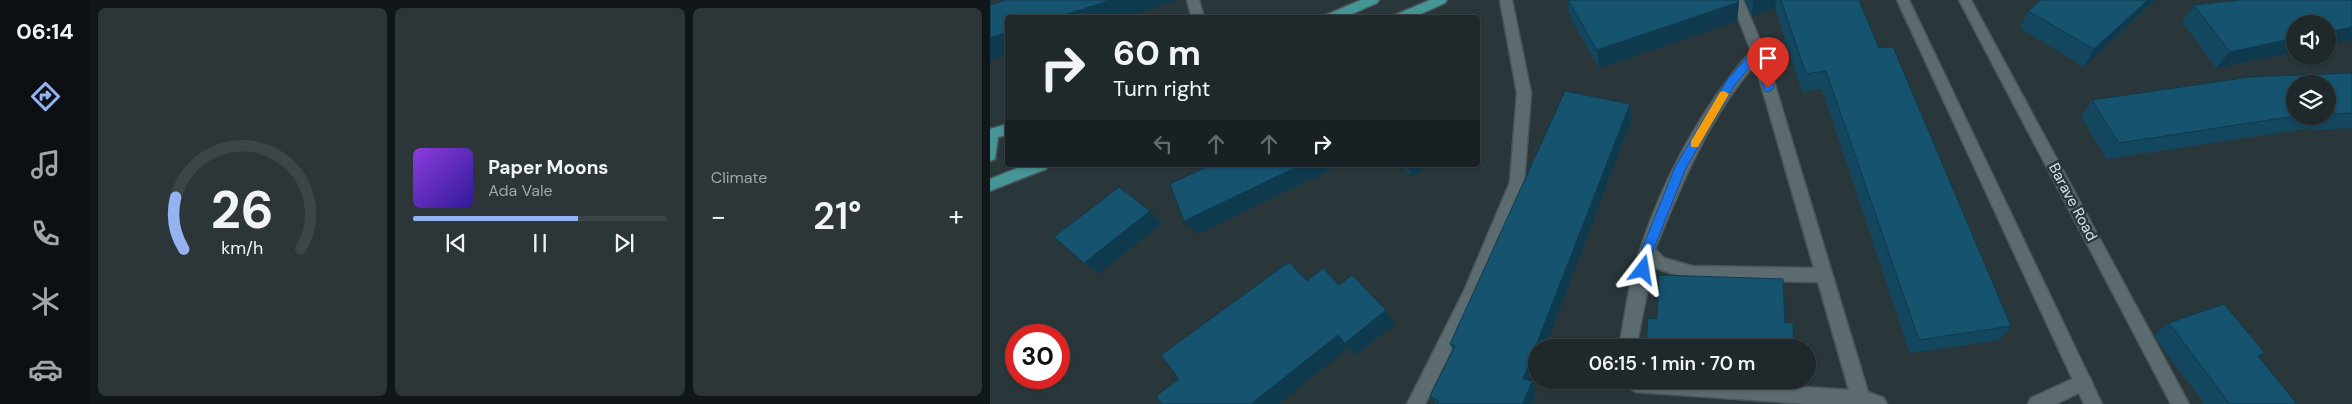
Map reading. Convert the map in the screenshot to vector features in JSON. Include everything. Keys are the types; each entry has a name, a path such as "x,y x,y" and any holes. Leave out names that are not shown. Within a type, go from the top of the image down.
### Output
{"highway":[{"path":"1337,15 1373,0"},
{"path":"1406,15 1441,0"},
{"path":"990,155 991,134 1005,130"},
{"path":"990,185 1036,167"}],"street":[{"path":"1193,0 1197,15"},
{"path":"1416,404 1471,294 1517,182 1524,93 1506,0"},
{"path":"1738,0 1758,52 1861,399"},
{"path":"1903,0 2093,404"},
{"name":"Barave Road","path":"1965,0 2180,404"},
{"path":"1629,339 1647,251 1681,167 1731,83 1758,52"},
{"path":"1647,251 1659,264 1692,273 1825,275"},
{"path":"2037,404 2083,382"},
{"path":"1670,389 1724,397 1861,399 1878,404"}],"building":[{"path":"1006,0 1111,0 1064,15 1005,15 1005,33 990,38 990,5"},
{"path":"1568,0 1738,0 1739,2 1597,50"},
{"path":"1781,0 1859,0 1879,48 1893,47 2011,326 1919,340 1826,71 1806,74"},
{"path":"2041,0 2148,0 2094,49 2028,11"},
{"path":"2239,0 2352,0 2352,27 2336,30 2336,15 2286,15 2286,40 2230,52 2194,5"},
{"path":"2352,73 2352,113 2336,114 2336,75 2301,75"},
{"path":"2286,76 2286,117 2119,143 2092,100 2250,77"},
{"path":"1565,91 1630,104 1539,339 1528,339 1528,366 1523,379 1528,380 1529,389 1523,404 1437,404 1439,401 1430,396 1455,346 1450,344"},
{"path":"1207,167 1297,167 1184,221 1170,184"},
{"path":"1119,187 1150,211 1084,263 1054,237"},
{"path":"1289,262 1307,281 1323,268 1339,285 1352,275 1386,310 1345,343 1338,335 1251,404 1162,404 1156,396 1179,379 1161,355"},
{"path":"1659,275 1783,279 1785,323 1793,323 1794,339 1647,339 1648,318 1657,319"},
{"path":"2224,304 2265,353 2258,356 2297,404 2230,404 2169,323"}],"slow traffic":[{"path":"1695,144 1724,94"}],"route":[{"path":"1643,270 1647,251 1681,167 1731,83 1758,52 1768,88"}]}
